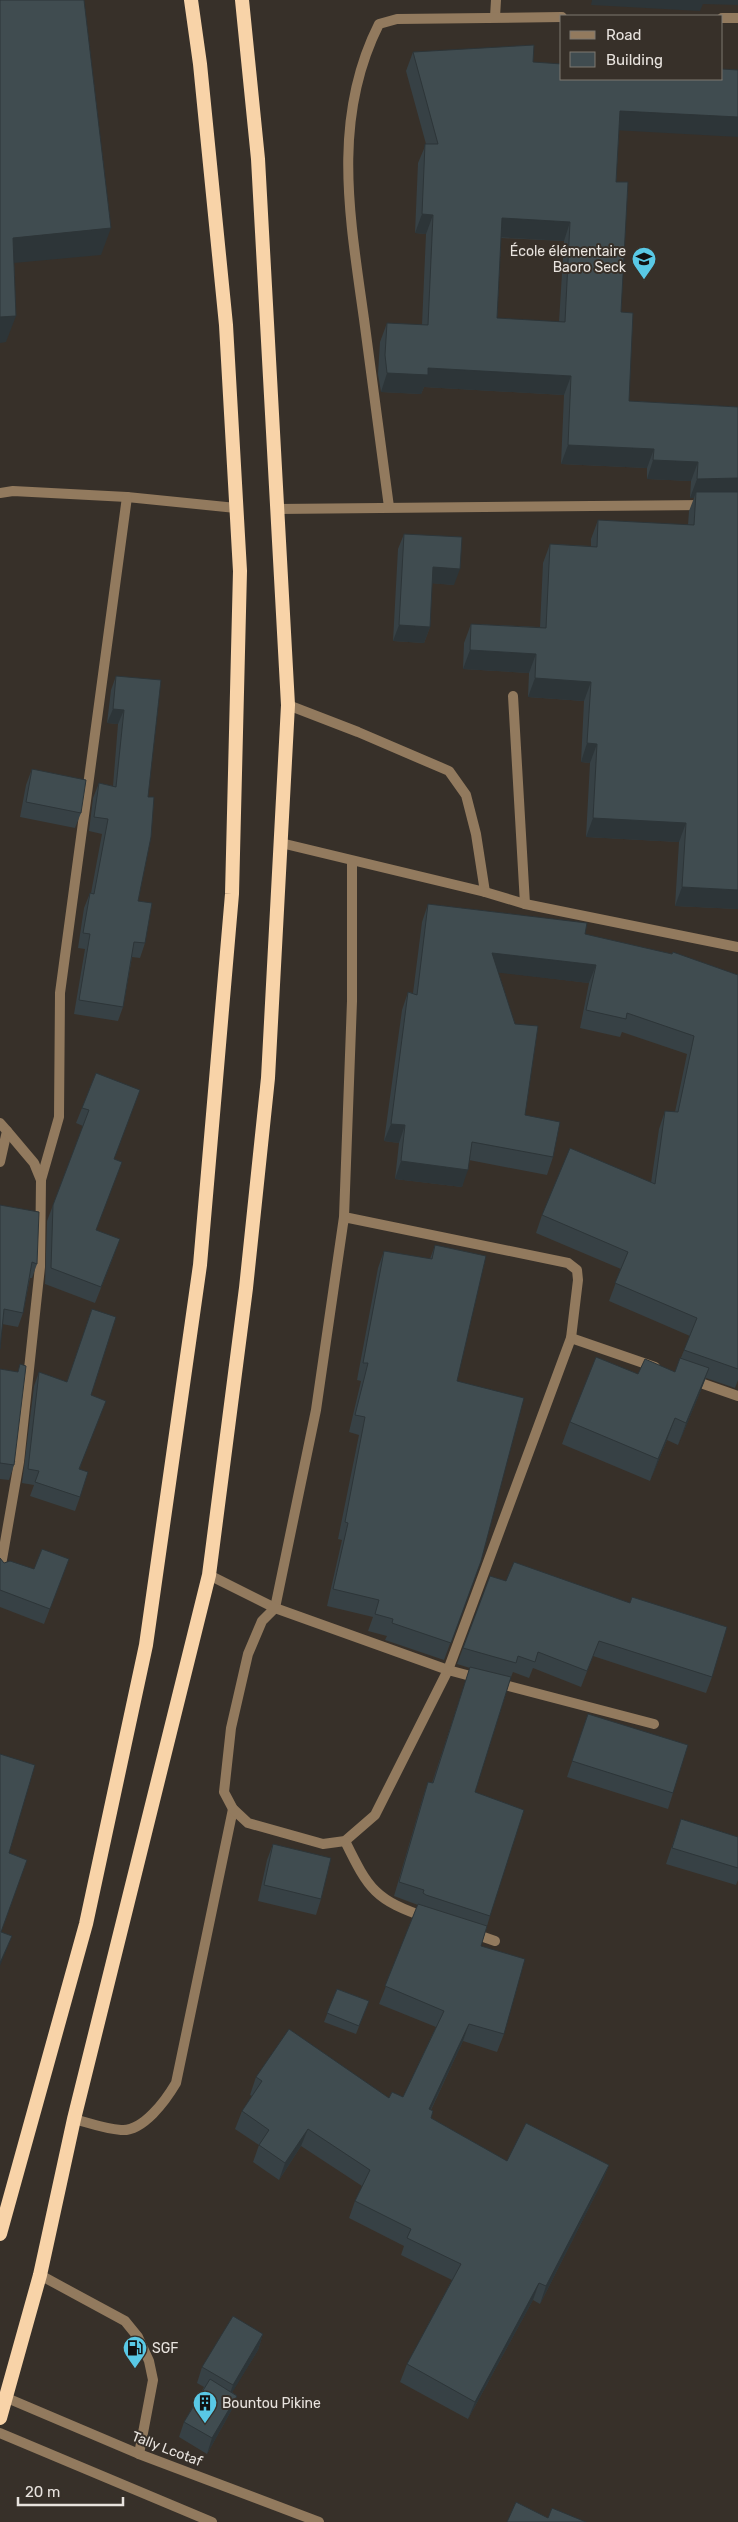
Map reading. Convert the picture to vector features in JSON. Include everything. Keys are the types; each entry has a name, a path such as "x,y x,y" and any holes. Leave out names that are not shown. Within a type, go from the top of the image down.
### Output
{"highway":[{"path":"0,2234 86,1924 146,1645 200,1265 232,894 240,571 226,324 200,64 191,0"},
{"path":"0,2418 40,2275 74,2119 209,1575 246,1288 268,1078 288,705 258,159 242,0"}],"street":[{"path":"496,0 496,17"},
{"path":"389,507 349,208 348,128 368,46 379,24 397,19 560,17"},
{"path":"723,18 738,18"},
{"path":"0,493 13,491 127,497 236,508"},
{"path":"0,1571 19,1462 40,1266 41,1180 59,1117 60,993 127,497"},
{"path":"277,509 718,504"},
{"path":"513,696 525,904"},
{"path":"288,705 358,732 449,771 466,795 476,834 485,892"},
{"path":"281,843 485,892 525,904 738,947"},
{"path":"344,1217 568,1263 576,1270 578,1280 571,1338 448,1670 375,1816 345,1842 323,1844 248,1823 233,1809 224,1792 231,1728 248,1654 262,1621 275,1608 316,1410 344,1217 352,1001 352,861"},
{"path":"4,1127 34,1163 41,1180"},
{"path":"0,1162 4,1127"},
{"path":"571,1338 664,1370"},
{"path":"682,1377 738,1396"},
{"path":"209,1575 275,1608 448,1670 654,1724"},
{"path":"74,2119 122,2131 133,2128 166,2101 176,2083 233,1809"},
{"path":"345,1842 360,1871 379,1897 401,1909 438,1922"},
{"path":"457,1928 495,1941"},
{"path":"40,2275 126,2320 138,2337 149,2361 153,2380 140,2454"},
{"name":"Tally Lcotaf","path":"7,2398 140,2454 318,2522"},
{"path":"0,2433 212,2522"}],"building":[{"path":"0,0 84,0 111,228 13,238 16,316 0,317"},
{"path":"534,45 533,62 560,64 560,80 723,80 723,69 738,70 738,117 620,111 616,182 628,182 621,312 633,313 629,401 738,407 738,478 697,479 698,462 653,460 654,449 568,445 571,376 428,368 428,375 387,373 385,355 387,323 428,325 433,215 422,214 425,144 438,144 413,52","holes":["502,218 570,222 565,322 497,318"]},
{"path":"696,492 738,492 738,890 682,887 686,823 593,818 597,744 587,743 591,682 535,678 536,654 470,650 471,624 546,628 550,544 597,547 598,520 694,525"},
{"path":"404,534 462,537 460,569 433,567 430,627 399,625"},
{"path":"116,676 161,680 148,797 154,797 151,837 138,901 152,903 145,943 134,942 123,1007 79,1000 90,934 83,933 90,893 94,894 108,819 94,817 99,783 116,787 124,710 113,709"},
{"path":"32,769 86,780 81,813 26,802"},
{"path":"428,904 587,923 585,934 672,954 673,952 738,975 738,1369 684,1350 697,1318 615,1283 628,1252 542,1215 570,1148 655,1184 665,1111 678,1112 694,1036 627,1013 626,1019 586,1010 596,965 492,953 515,1024 538,1026 525,1115 560,1122 553,1157 472,1142 468,1170 401,1161 405,1125 391,1124 408,992 417,995"},
{"path":"96,1073 140,1090 114,1159 122,1162 96,1230 120,1239 101,1287 51,1268 53,1205 89,1110 82,1108"},
{"path":"0,1205 39,1212 37,1264 32,1262 23,1313 4,1309 0,1349"},
{"path":"435,1245 486,1256 457,1381 524,1398 481,1561 451,1643 392,1623 393,1619 375,1614 379,1600 333,1589 348,1523 345,1522 365,1417 355,1415 368,1363 363,1363 384,1251 432,1259"},
{"path":"92,1309 116,1317 91,1395 106,1401 79,1469 88,1472 80,1497 35,1482 39,1471 28,1469 39,1372 67,1382"},
{"path":"596,1357 638,1374 645,1359 675,1372 680,1358 709,1368 686,1423 675,1418 658,1459 570,1422"},
{"path":"20,1364 26,1366 14,1465 0,1463 0,1369 18,1372"},
{"path":"42,1549 69,1559 50,1609 0,1590 0,1558 4,1563 10,1561 34,1569"},
{"path":"514,1562 630,1603 632,1597 727,1627 712,1677 599,1641 587,1671 538,1652 535,1662 518,1656 516,1663 463,1648 490,1576 506,1581"},
{"path":"470,1667 511,1677 475,1792 524,1810 490,1916 426,1895 423,1893 424,1890 399,1882 428,1782 433,1783"},
{"path":"588,1714 688,1745 673,1793 572,1761"},
{"path":"0,1754 35,1765 9,1853 27,1860 1,1932 12,1936 0,1963"},
{"path":"681,1819 738,1837 738,1868 672,1848"},
{"path":"273,1844 331,1858 321,1899 264,1885"},
{"path":"418,1904 487,1926 481,1946 525,1959 504,2034 469,2024 429,2109 433,2111 431,2118 507,2161 526,2123 609,2165 546,2286 539,2283 475,2402 407,2364 461,2264 407,2238 411,2229 355,2201 370,2170 308,2129 285,2163 259,2145 269,2130 242,2111 262,2081 256,2077 289,2029 389,2098 392,2092 403,2097 444,2011 385,1986"},
{"path":"337,1989 369,2001 359,2026 327,2013"},
{"path":"233,2316 263,2334 233,2385 202,2367"},
{"name":"Bountou Pikine","path":"210,2379 237,2396 212,2438 184,2422"},
{"path":"516,2502 548,2518 552,2508 586,2522 507,2522"}],"place":[{"name":"École élémentaire Baoro Seck","path":"644,280"},
{"name":"SGF","path":"135,2369"},
{"name":"Bountou Pikine","path":"205,2424"}]}
